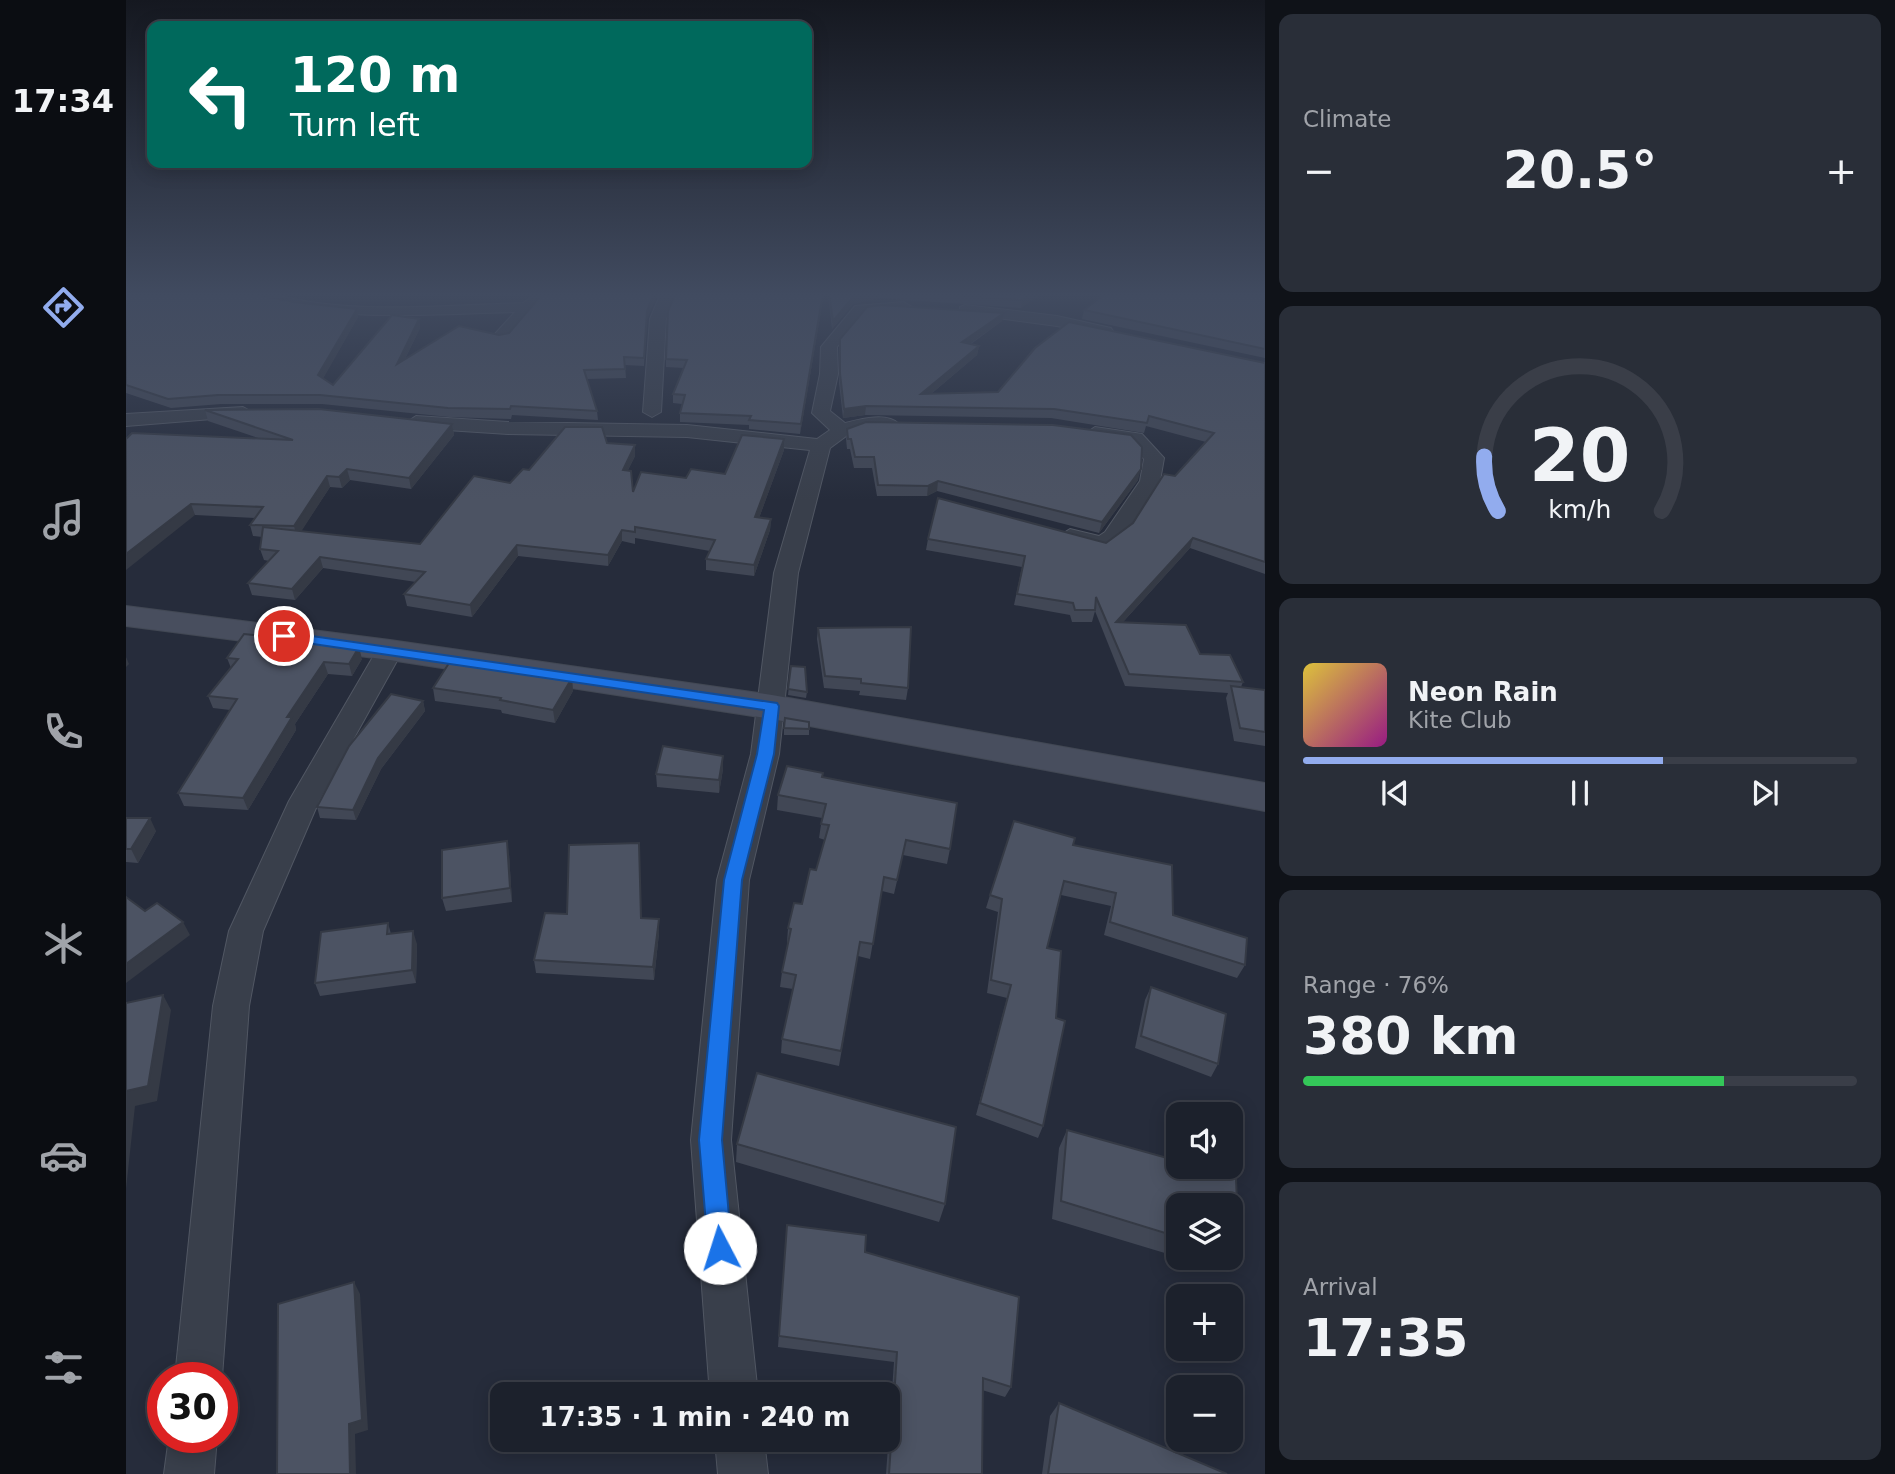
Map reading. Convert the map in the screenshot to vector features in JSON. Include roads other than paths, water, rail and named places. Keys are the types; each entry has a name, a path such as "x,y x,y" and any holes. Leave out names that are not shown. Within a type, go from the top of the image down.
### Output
{"street":[{"path":"653,412 656,362"},
{"path":"829,362 821,413 842,430"},
{"path":"126,420 222,412 259,412"},
{"path":"397,420 509,428 687,431 821,445"},
{"path":"733,1382 711,1140 733,880 765,754 786,573 821,445 842,430 864,424 903,425"},
{"path":"1051,531 1102,544 1113,537 1150,481 1154,458 1135,438 1075,430"},
{"path":"126,616 390,650 772,706 1265,796"},
{"path":"199,1362 231,1006 246,931 304,801 390,650"},
{"path":"740,1452 743,1474"},
{"path":"189,1474 191,1453"}]}
